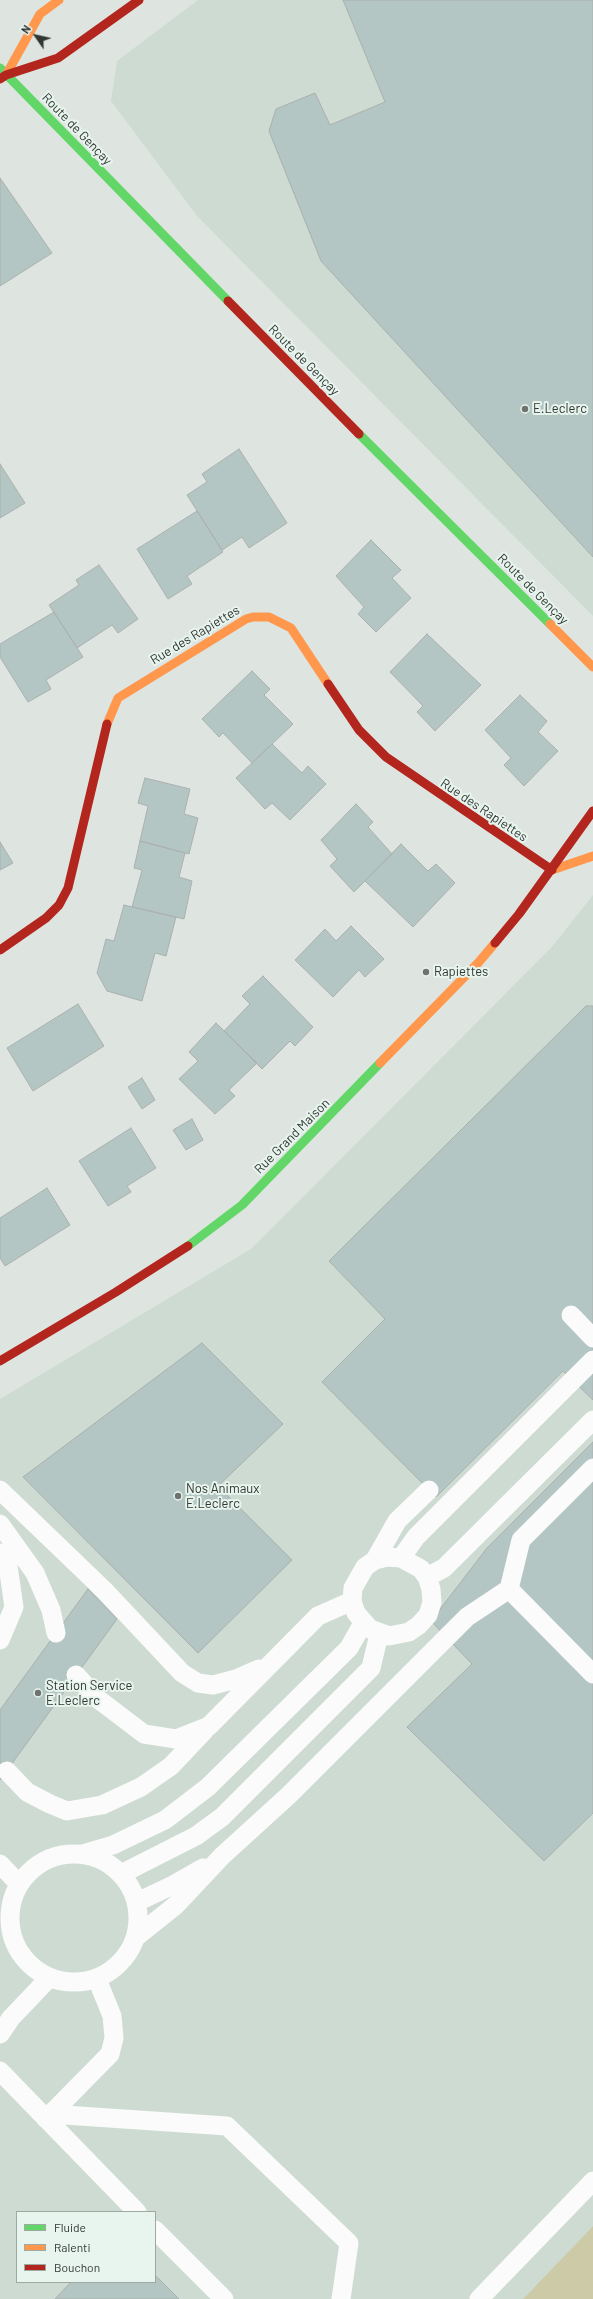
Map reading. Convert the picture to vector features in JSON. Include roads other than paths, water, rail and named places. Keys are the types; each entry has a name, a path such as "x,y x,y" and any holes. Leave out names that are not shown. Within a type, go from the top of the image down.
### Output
{"street":[{"path":"2,74 40,14 59,0"},
{"path":"2,74 58,58 139,0"},
{"name":"Route de Gençay","path":"2,74 322,397 593,667"},
{"name":"Rue des Rapiettes","path":"0,950 46,918 59,905 68,888 109,716 118,698 198,648 253,617 269,617 291,628 359,730 386,757 411,777 552,870"},
{"name":"Rue Grand Maison","path":"0,1361 116,1292 188,1246 242,1205 478,963 519,914 593,811"},
{"path":"552,870 593,856"}],"lane":[{"path":"571,1315 593,1338"},
{"path":"401,1558 416,1537 593,1360"},
{"path":"427,1577 444,1568 593,1420"},
{"path":"136,1937 176,1905 222,1856 309,1775 467,1617 509,1589 521,1540 593,1468"},
{"path":"0,1490 105,1591 182,1673 198,1682 213,1685 236,1679 268,1665"},
{"path":"375,1560 397,1521 429,1490"},
{"path":"0,1524 35,1573 51,1610 56,1633"},
{"path":"0,1553 8,1566 14,1607 0,1640"},
{"path":"387,1557 401,1558 416,1565 427,1577 431,1589 432,1602 428,1615 419,1625 409,1632 399,1636 379,1634 363,1623 356,1612 352,1601 353,1588 365,1567 375,1560 387,1557"},
{"path":"509,1589 593,1674"},
{"path":"7,1771 27,1792 67,1811 102,1805 140,1787 171,1766 268,1665 318,1616 352,1601"},
{"path":"82,1854 113,1846 164,1820 208,1788 349,1648 363,1623"},
{"path":"121,1874 196,1836 222,1817 371,1668 379,1634"},
{"path":"76,1675 98,1699 144,1734 176,1739 209,1726"},
{"path":"64,1854 82,1854 96,1857 110,1864 121,1874 131,1887 137,1902 139,1918 136,1937 127,1955 114,1969 97,1979 81,1983 65,1982 49,1978 30,1966 17,1948 10,1927 11,1905 19,1884 31,1870 46,1860 64,1854"},
{"path":"137,1902 173,1886 222,1856"},
{"path":"0,1864 19,1884"},
{"path":"0,2034 11,2018 49,1978"},
{"path":"48,2116 110,2054 114,2038 112,2016 97,1979"},
{"path":"0,2071 48,2116 136,2211"},
{"path":"48,2116 227,2126 349,2243 341,2299"},
{"path":"479,2299 593,2182"},
{"path":"156,2231 224,2299"}],"place":[{"name":"E.Leclerc","path":"525,409"},
{"name":"Rapiettes","path":"426,972"},
{"name":"Nos Animaux E.Leclerc","path":"178,1496"},
{"name":"Station Service E.Leclerc","path":"38,1693"}]}
